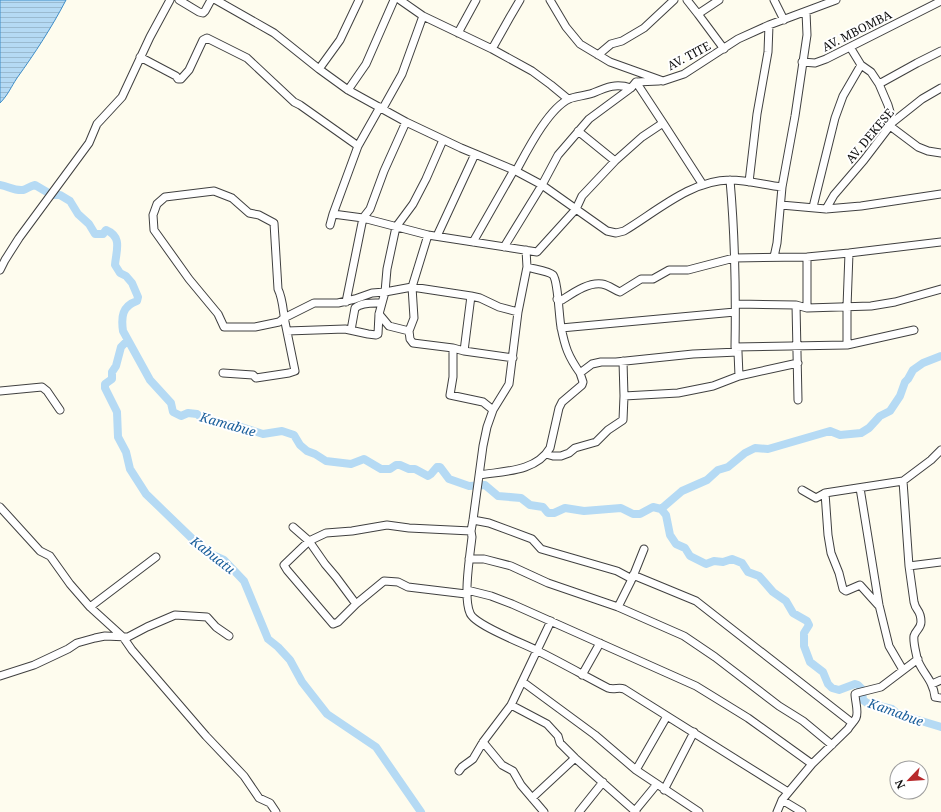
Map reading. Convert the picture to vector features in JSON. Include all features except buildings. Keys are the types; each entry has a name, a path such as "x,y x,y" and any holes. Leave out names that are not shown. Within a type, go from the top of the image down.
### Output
{"street":[{"path":"0,270 19,238 89,142 97,124 122,97 170,0"},
{"path":"179,0 203,13 211,0"},
{"path":"216,0 274,33 348,90 406,122 443,140 515,170 542,185 607,231 616,233 624,231 673,200 703,184 730,180 782,187"},
{"path":"319,69 340,40 359,0"},
{"path":"348,90 366,64 394,0"},
{"path":"400,0 423,16 492,49 532,72 551,84 568,99"},
{"path":"458,33 476,0"},
{"path":"492,49 520,0"},
{"name":"AV. TITE","path":"550,0 566,27 580,44 610,62 663,81 684,74 738,39 769,25 836,0"},
{"path":"598,55 611,44 622,41 644,28 674,0"},
{"path":"687,0 724,49"},
{"path":"698,14 719,0"},
{"path":"774,0 784,20"},
{"name":"AV. MBOMBA","path":"802,62 814,63 826,59 941,1"},
{"path":"774,257 777,243 782,187 795,116 807,35 806,12"},
{"path":"330,225 358,146 402,74 423,16"},
{"path":"749,182 757,114 768,52 769,25"},
{"path":"140,58 176,76 178,79 181,79 189,70 203,40 207,38 247,58 294,102 358,146"},
{"path":"850,47 861,65 871,72 879,84 888,105 892,124 918,147 928,151 941,153"},
{"path":"879,84 941,51"},
{"path":"814,208 835,118 843,96 861,65"},
{"path":"473,242 545,121 555,110 568,99 589,94 608,87 663,81"},
{"path":"634,85 662,123 703,184"},
{"path":"504,248 542,185 558,155 589,119 634,85"},
{"name":"AV. DEKESE","path":"826,209 834,195 892,124 922,99 941,88"},
{"path":"346,302 363,218 370,209 384,171 406,122"},
{"path":"333,214 363,218 428,235 535,252 538,251 576,209 582,196 615,161 642,137 662,123"},
{"path":"578,131 615,161"},
{"path":"287,331 351,330 377,335 379,314 396,226 413,204 443,140"},
{"path":"437,236 475,154"},
{"path":"730,180 733,217 736,350 739,376"},
{"path":"223,373 253,376 256,378 295,371 284,318 281,294 278,288 278,267 276,262 274,223 259,215 249,213 232,198 214,191 165,197 157,204 153,215 154,230 188,279 218,314 224,327 255,326 279,322 284,318 314,303 346,302 372,293 412,287 480,298 499,307 518,312"},
{"path":"781,205 826,209 861,206 941,194"},
{"path":"428,235 412,287 414,318 409,331 410,339 413,343 512,358"},
{"path":"557,299 562,300 578,290 598,284 604,284 620,292 641,279 652,279 669,270 688,270 734,258 807,257 941,242"},
{"path":"526,250 527,267 518,312 509,384 493,410 487,427 483,446 474,520 471,530 472,537 467,592 469,611 472,617 482,624 538,651 582,675 612,689 624,689 788,792"},
{"path":"847,345 849,253"},
{"path":"807,257 807,308"},
{"path":"480,475 508,472 527,466 546,454 550,448 559,408 562,402 580,387 583,382 580,373 569,357 561,328 557,299 557,283 554,276 527,267"},
{"path":"736,304 796,305 807,308 871,306 895,302 941,289"},
{"path":"464,351 471,296"},
{"path":"351,330 355,308 358,305 381,303"},
{"path":"796,305 798,400"},
{"path":"561,328 736,312"},
{"path":"379,314 389,326 409,331"},
{"path":"580,373 592,364 736,350 847,345 914,330"},
{"path":"454,348 453,377 450,395 483,402 493,410"},
{"path":"546,454 561,456 569,453 575,448 596,442 608,430 623,420 623,361"},
{"path":"624,396 678,392 712,386 739,376 798,363"},
{"path":"0,391 42,387 47,391 60,410"},
{"path":"802,490 816,498 825,493 903,481 931,460 941,450"},
{"path":"903,481 909,566 915,606 921,614 921,626 914,636 914,642 918,659 932,684 935,698 941,698"},
{"path":"860,488 879,605 889,646 903,670"},
{"path":"825,493 831,553 839,573 843,589 846,590 860,585 879,605"},
{"path":"0,507 40,551 50,556 90,607 123,637 132,650 206,736 244,776 259,798 270,803 276,812"},
{"path":"474,520 478,520 532,539 541,549 633,577 696,601 851,722"},
{"path":"471,530 409,528 387,525 352,531 326,533 309,541 285,564 285,568 333,624 338,622 356,604 384,581 398,582 408,587 467,592 491,596 551,620 696,686 748,718 812,764"},
{"path":"293,527 309,541 356,604"},
{"path":"618,608 633,577 644,549"},
{"path":"90,607 156,557"},
{"path":"469,559 484,559 511,566 548,583 618,608 684,636 715,657 779,706 803,721 832,745"},
{"path":"909,566 941,562"},
{"path":"0,676 34,665 85,641 105,636 128,637 147,627 175,616 207,617 216,627 229,636"},
{"path":"459,771 460,768 473,759 483,742 511,705 538,651 551,620"},
{"path":"582,675 600,643"},
{"path":"777,812 782,800 788,792 812,764 848,729 851,722 856,718 855,698 857,693 881,687 918,659"},
{"path":"932,684 941,680"},
{"path":"523,682 596,735 636,770 699,812"},
{"path":"511,705 547,724 558,736 560,743 635,812 657,784"},
{"path":"636,770 667,716"},
{"path":"664,790 694,732"},
{"path":"483,742 502,765 513,771 521,785 544,812"},
{"path":"532,798 575,758"},
{"path":"579,812 603,782"},
{"path":"782,800 802,812"}],"water":[{"path":"0,0 66,0 43,40 0,103"}],"waterway":[{"name":"Kamabue","path":"0,185 20,190 24,190 35,185 52,195 60,195 70,201 78,214 89,224 95,234 103,234 106,230 115,236 117,240 115,265 120,273 126,276 132,283 138,297 137,301 125,309 122,321 123,331 150,380 171,403 173,412 181,416 188,413 197,414 203,419 238,426 263,434 282,431 294,435 300,445 307,451 326,461 351,464 364,459 381,469 390,469 396,465 400,465 409,469 415,469 428,476 437,467 440,467 449,479 469,486 485,485 498,496 521,498 530,505 543,507 548,513 554,513 565,508 584,511 621,508 633,514 640,514 653,507 661,509 666,515 670,535 676,544 685,548 690,556 706,564 714,561 723,562 732,559 742,563 748,572 759,576 773,592 786,601 793,613 807,621 809,625 804,633 804,646 810,662 823,672 828,684 832,688 839,690 855,684 858,685 862,689 863,700 867,703 892,709 898,714 941,727"},
{"name":"Kabuatu","path":"128,340 121,347 116,366 112,372 112,379 105,384 105,388 117,412 118,437 126,452 130,469 146,494 206,552 224,560 244,581 268,639 290,660 302,682 327,714 376,747 421,812"},
{"path":"661,509 682,491 707,480 718,470 728,467 745,453 755,448 768,449 830,431 840,435 861,433 869,428 880,416 890,411 900,396 905,382 913,370 923,363 941,356"}]}
